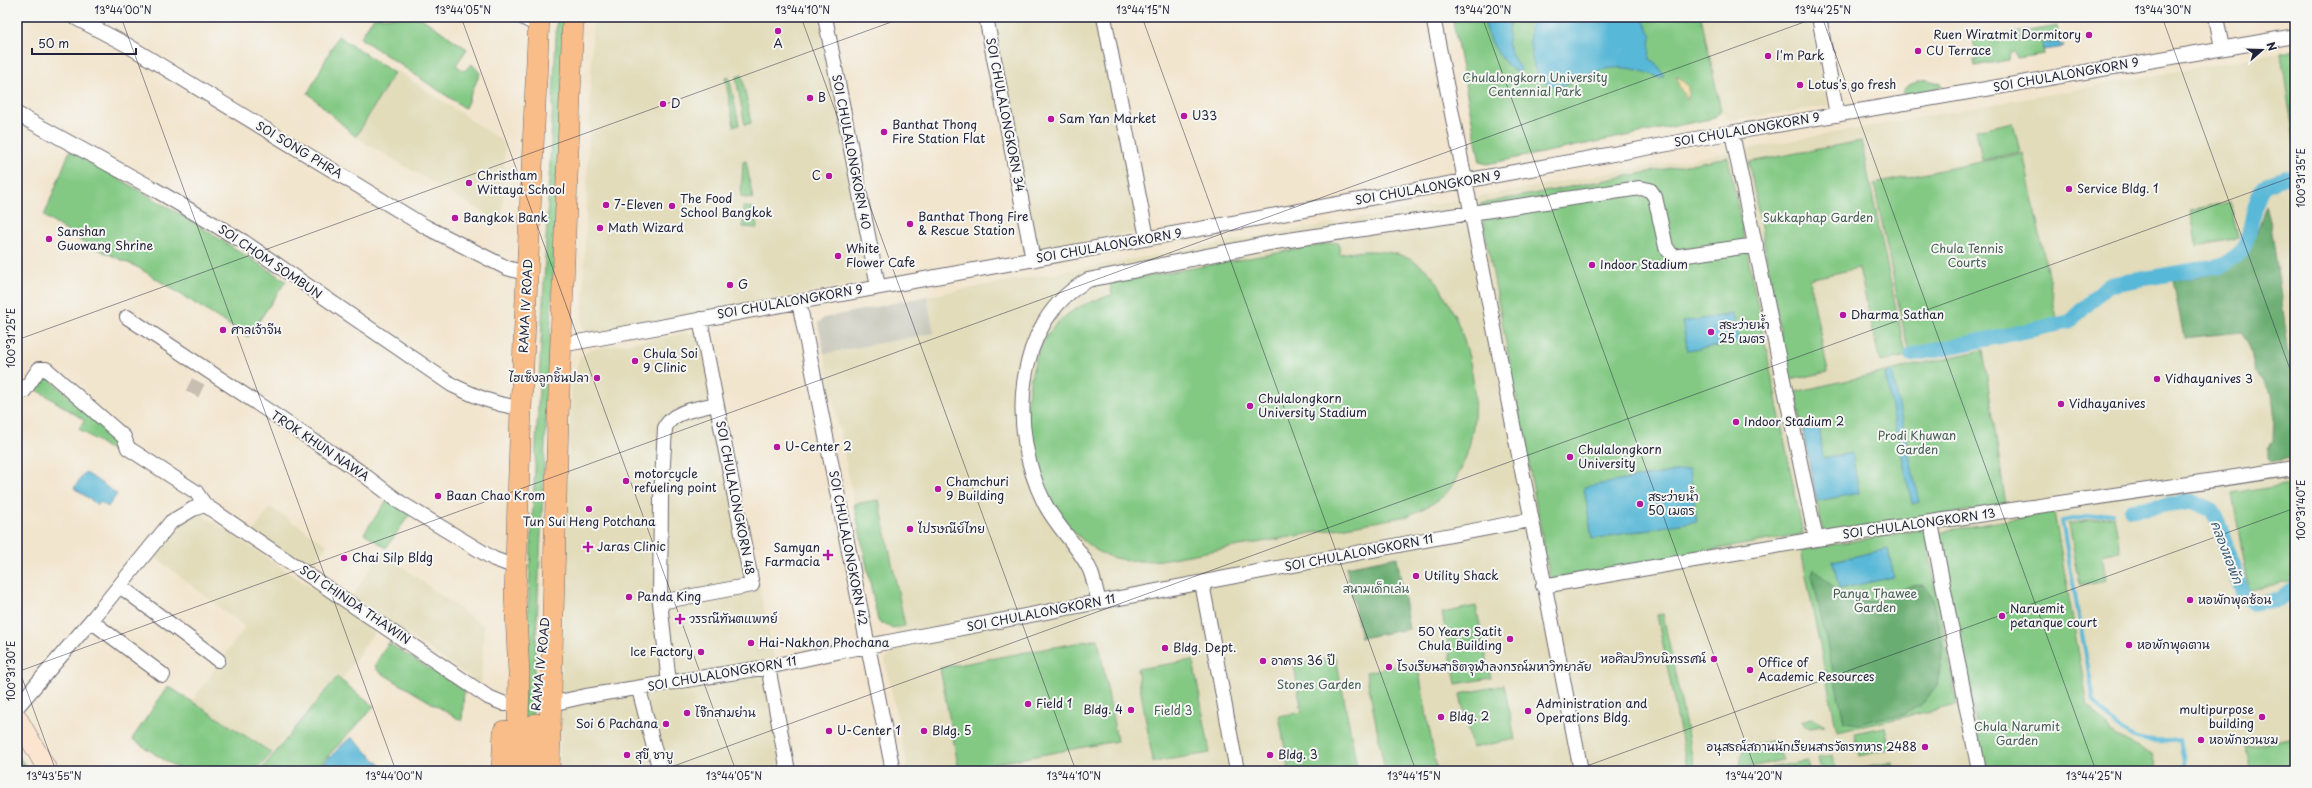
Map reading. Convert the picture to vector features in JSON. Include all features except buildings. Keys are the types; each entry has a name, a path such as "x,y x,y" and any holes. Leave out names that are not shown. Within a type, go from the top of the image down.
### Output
{"main road":[{"name":"RAMA IV ROAD","path":"549,771 561,345 573,17"},
{"name":"RAMA IV ROAD","path":"516,771 519,674 516,567 521,408 528,274 533,20"},
{"name":"RAMA IV ROAD","path":"534,771 540,664 555,558"},
{"name":"RAMA IV ROAD","path":"502,771 508,634 516,595"},
{"path":"17,717 48,771"}],"street":[{"name":"SOI SONG PHRA","path":"74,17 127,45 426,227 507,268 528,274"},
{"name":"SOI CHULALONGKORN 40","path":"825,17 878,286"},
{"name":"SOI CHULALONGKORN 34","path":"986,17 1033,260"},
{"path":"1104,17 1147,238"},
{"path":"1433,17 1470,212 1509,400 1530,520 1581,771"},
{"path":"1819,17 1837,115"},
{"path":"2216,17 2222,48"},
{"name":"SOI CHULALONGKORN 9","path":"561,345 700,318 799,302 878,286 1033,260 1147,238 1732,133 2295,36"},
{"name":"SOI CHOM SOMBUN","path":"17,114 154,189 244,242 452,385 481,399 501,405 521,408"},
{"path":"1732,133 1816,539"},
{"path":"1099,602 1090,569 1057,525 1033,479 1024,442 1021,417 1023,390 1031,348 1064,296 1088,280 1275,242 1470,212 1645,188 1650,190 1655,196 1666,247 1673,257 1756,245"},
{"name":"SOI CHULALONGKORN 42","path":"799,302 893,771"},
{"name":"TROK KHUN NAWA","path":"127,317 359,471 401,503 494,559 516,567"},
{"name":"SOI CHULALONGKORN 48","path":"660,602 752,585 700,318"},
{"name":"SOI CHINDA THAWIN","path":"17,392 24,392 39,369 46,369 124,437 128,448 196,492 205,506 488,697 505,704"},
{"path":"669,683 660,602 661,498 665,428 667,423 676,416 716,404"},
{"name":"SOI CHULALONGKORN 13","path":"1543,586 1816,539 1931,524 2295,468"},
{"path":"17,707 91,621 171,522 193,508 205,506"},
{"name":"SOI CHULALONGKORN 11","path":"551,704 586,696 768,666 1530,520"},
{"path":"1931,524 1979,771"},
{"path":"1202,583 1237,771"},
{"path":"120,586 218,660"},
{"path":"91,621 163,675"},
{"path":"768,666 788,771"},
{"path":"639,688 660,771"}],"shaded area":[{"path":"593,17 819,17 872,281 594,334 582,329"},
{"name":"Sam Yan Market","path":"988,17 1101,17 1144,231 1035,250"},
{"name":"I'm Park","path":"1701,17 1809,17 1828,106 1730,120 1721,111"},
{"name":"Chulalongkorn University","path":"2295,50 2295,771 908,771 885,660 892,652 900,650 895,627 891,628 878,621 824,354 934,333 927,296"},
{"name":"Christham Wittaya School","path":"396,70 505,143 502,224 356,137"},
{"path":"927,296 934,333 824,354 818,323 824,318"},
{"path":"707,330 797,771 558,771 571,390 579,359 589,350"},
{"path":"270,507 327,545 309,571 253,533"},
{"path":"200,513 375,631 343,678 336,677 272,753 192,701 245,627 155,557 182,522"},
{"path":"381,551 484,627 481,685 352,596"}],"green space":[{"path":"374,17 420,17 467,49 456,65 464,71 472,64 480,73 465,108 360,38"},
{"path":"557,17 565,17 530,771 520,771"},
{"name":"Chulalongkorn University Centennial Park","path":"1452,17 1701,17 1721,111 1715,118 1487,164 1480,162"},
{"path":"2057,26 2059,41 2042,43 2044,54 2017,58 2015,51 2010,52 2009,60 1974,66 1973,59 1977,59 1974,40"},
{"path":"338,36 394,73 356,137 308,93"},
{"path":"2295,50 2295,147 2281,53"},
{"path":"742,75 751,123 745,125 736,77"},
{"path":"729,77 739,125 734,126 725,78"},
{"path":"1927,80 1940,83 1943,87 1904,95 1902,92 1909,85"},
{"path":"2013,122 2020,152 1982,160 1976,130"},
{"name":"Sukkaphap Garden","path":"1861,141 1906,356 1880,362 1859,268 1809,279 1828,372 1789,380 1749,162"},
{"path":"70,150 185,217 286,281 248,337 139,268 82,242 44,216"},
{"name":"Chula Tennis Courts","path":"2023,153 2057,319 1908,350 1874,184"},
{"path":"1728,157 1803,534 1550,579 1480,204"},
{"path":"746,161 753,199 741,197 743,162"},
{"path":"2230,202 2238,238 2197,246 2190,210"},
{"path":"2266,206 2271,225 2295,397 2295,457 2271,462 2268,458 2268,448 2273,441 2274,413 2272,394 2255,371 2250,348 2241,332 2184,338 2173,281 2216,273 2235,263 2250,247"},
{"path":"743,207 754,208 757,228 743,227"},
{"name":"Chulalongkorn University Stadium","path":"1338,242 1340,254 1362,251 1384,252 1394,253 1414,261 1429,272 1433,277 1452,310 1468,354 1473,377 1474,401 1473,424 1469,447 1461,469 1449,490 1436,502 1408,516 1161,560 1136,561 1111,557 1096,550 1078,536 1062,518 1043,487 1033,455 1027,420 1028,396 1034,366 1040,348 1050,331 1057,323 1074,310 1112,295 1110,283"},
{"name":"Prodi Khuwan Garden","path":"1983,350 2006,505 1823,533 1795,392"},
{"path":"44,374 120,441 126,454 120,456 79,429 84,420 39,391 35,387"},
{"path":"2295,483 2295,581 2249,589 2232,494"},
{"path":"388,499 410,514 386,548 364,533"},
{"path":"879,500 905,626 891,628 878,621 854,504"},
{"name":"Chula Narumit Garden","path":"2054,512 2088,706 2116,737 2152,754 2157,771 1985,771 1938,532"},
{"path":"2114,516 2120,551 2102,555 2106,580 2080,585 2069,524"},
{"name":"Panya Thawee Garden","path":"1925,529 1957,705 1837,732 1801,550"},
{"name":"สนามเด็กเล่น","path":"1397,557 1409,629 1361,638 1346,567"},
{"path":"1814,569 1847,599 1870,602 1910,586 1924,585 1932,596 1943,648 1937,686 1921,705 1902,715 1876,719 1859,724 1844,722 1812,575"},
{"path":"1476,606 1491,678 1456,684 1442,613"},
{"path":"1663,614 1695,771 1688,771 1657,615"},
{"name":"Field 1","path":"1098,639 1117,741 959,770 940,668"},
{"path":"388,643 464,690 462,721 378,671 375,665"},
{"name":"Stones Garden","path":"1336,657 1358,771 1289,771 1279,716 1302,712 1294,665"},
{"name":"Field 3","path":"1193,660 1210,753 1153,762 1137,669"},
{"path":"1417,662 1437,771 1385,771 1366,672"},
{"path":"337,677 374,707 314,771 260,771"},
{"path":"1504,685 1515,739 1472,748 1460,694"},
{"path":"168,686 272,753 256,771 181,771 132,739"},
{"path":"1811,718 1825,726 1809,728 1801,721"},
{"path":"1885,727 1890,749 1859,756 1854,733"},
{"path":"2295,738 2295,771 2251,771 2246,748"},
{"path":"1771,741 1777,746 1783,760 1741,769 1740,757 1745,747"},
{"path":"17,755 30,771 17,771"},
{"path":"1833,755 1836,771 1821,771 1818,758"},
{"path":"1807,761 1809,771 1771,771 1770,768"},
{"path":"1892,762 1893,771 1861,771 1861,769"}],"sand":[{"path":"1677,76 1688,86 1688,100 1680,89"}],"water":[{"path":"1485,17 1511,17 1508,39 1513,57 1521,70 1519,73 1507,65 1496,49 1487,32"},
{"path":"1530,17 1555,17 1574,21 1591,17 1642,17 1651,36 1649,59 1659,67 1664,76 1660,78 1638,70 1616,68 1601,70 1564,85 1552,85 1543,81 1537,73 1533,62 1530,38"},
{"path":"2059,41 2060,45 2063,45 2064,47 2043,50 2042,43"},
{"name":"สระว่ายน้ำ 25 เมตร","path":"1733,314 1739,342 1688,351 1682,322"},
{"path":"1892,372 1919,502 1912,504 1885,374"},
{"path":"1819,424 1823,458 1852,453 1859,493 1817,501 1802,427"},
{"name":"สระว่ายน้ำ 50 เมตร","path":"1689,469 1697,521 1592,539 1584,487"},
{"path":"85,472 117,494 108,507 101,502 98,505 74,488"},
{"path":"1888,549 1894,577 1839,589 1833,561"},
{"path":"351,737 387,771 316,770"}],"waterway":[{"path":"1911,355 2069,322 2108,285 2222,265 2240,253 2244,246 2261,190 2272,182 2295,175"},
{"name":"คลองหอพัก","path":"2131,510 2191,501 2212,510 2220,527 2244,596 2253,603 2280,599 2295,589"},
{"path":"2112,513 2062,521 2094,701 2113,722 2131,735 2152,741 2180,740 2186,771"}],"tunnel":[{"path":"192,394 205,368"}],"place":[{"name":"A","path":"778,31"},
{"name":"Ruen Wiratmit Dormitory","path":"2089,35"},
{"name":"CU Terrace","path":"1918,51"},
{"name":"I'm Park","path":"1768,56"},
{"name":"Lotus's go fresh","path":"1800,85"},
{"name":"B","path":"810,98"},
{"name":"D","path":"663,104"},
{"name":"U33","path":"1184,116"},
{"name":"Sam Yan Market","path":"1051,119"},
{"name":"Banthat Thong Fire Station Flat","path":"884,132"},
{"name":"C","path":"829,176"},
{"name":"Christham Wittaya School","path":"469,183"},
{"name":"Service Bldg. 1","path":"2069,189"},
{"name":"7-Eleven","path":"606,205"},
{"name":"The Food School Bangkok","path":"672,206"},
{"name":"Bangkok Bank","path":"455,218"},
{"name":"Banthat Thong Fire & Rescue Station","path":"910,224"},
{"name":"Math Wizard","path":"600,228"},
{"name":"Sanshan Guowang Shrine","path":"49,239"},
{"name":"White Flower Cafe","path":"838,256"},
{"name":"Indoor Stadium","path":"1592,265"},
{"name":"G","path":"730,285"},
{"name":"Dharma Sathan","path":"1843,315"},
{"name":"ศาลเจ้าจีน","path":"223,330"},
{"name":"สระว่ายน้ำ 25 เมตร","path":"1711,332"},
{"name":"Chula Soi 9 Clinic","path":"635,361"},
{"name":"ไฮเซ็งลูกชิ้นปลา","path":"597,378"},
{"name":"Vidhayanives 3","path":"2157,379"},
{"name":"Vidhayanives","path":"2061,404"},
{"name":"Chulalongkorn University Stadium","path":"1250,406"},
{"name":"Indoor Stadium 2","path":"1736,422"},
{"name":"U-Center 2","path":"777,447"},
{"name":"Chulalongkorn University","path":"1570,457"},
{"name":"motorcycle refueling point","path":"626,481"},
{"name":"Chamchuri 9 Building","path":"938,489"},
{"name":"Baan Chao Krom","path":"438,496"},
{"name":"สระว่ายน้ำ 50 เมตร","path":"1640,504"},
{"name":"Tun Sui Heng Potchana","path":"589,509"},
{"name":"ไปรษณีย์ไทย","path":"910,529"},
{"name":"Jaras Clinic","path":"588,547"},
{"name":"Samyan Farmacia","path":"828,555"},
{"name":"Chai Silp Bldg","path":"344,558"},
{"name":"Utility Shack","path":"1416,576"},
{"name":"Panda King","path":"629,597"},
{"name":"หอพักพุดซ้อน","path":"2190,600"},
{"name":"Naruemit petanque court","path":"2002,616"},
{"name":"วรรณีทันตแพทย์","path":"680,619"},
{"name":"50 Years Satit Chula Building","path":"1510,639"},
{"name":"Hai-Nakhon Phochana","path":"751,643"},
{"name":"หอพักพุดตาน","path":"2129,645"},
{"name":"Bldg. Dept.","path":"1165,648"},
{"name":"Ice Factory","path":"701,652"},
{"name":"หอศิลปวิทยนิทรรศน์","path":"1714,659"},
{"name":"อาคาร 36 ปี","path":"1263,661"},
{"name":"โรงเรียนสาธิตจุฬาลงกรณ์มหาวิทยาลัย","path":"1389,667"},
{"name":"Office of Academic Resources","path":"1750,670"},
{"name":"Field 1","path":"1028,704"},
{"name":"Bldg. 4","path":"1131,710"},
{"name":"Administration and Operations Bldg.","path":"1528,711"},
{"name":"โจ๊กสามย่าน","path":"687,713"},
{"name":"Bldg. 2","path":"1441,717"},
{"name":"multipurpose building","path":"2262,717"},
{"name":"Soi 6 Pachana","path":"666,724"},
{"name":"U-Center 1","path":"829,731"},
{"name":"Bldg. 5","path":"924,731"},
{"name":"หอพักชวนชม","path":"2201,740"},
{"name":"อนุสรณ์สถานนักเรียนสารวัตรทหาร 2488","path":"1925,747"},
{"name":"สุขี ชาบู","path":"627,755"},
{"name":"Bldg. 3","path":"1270,755"}]}
